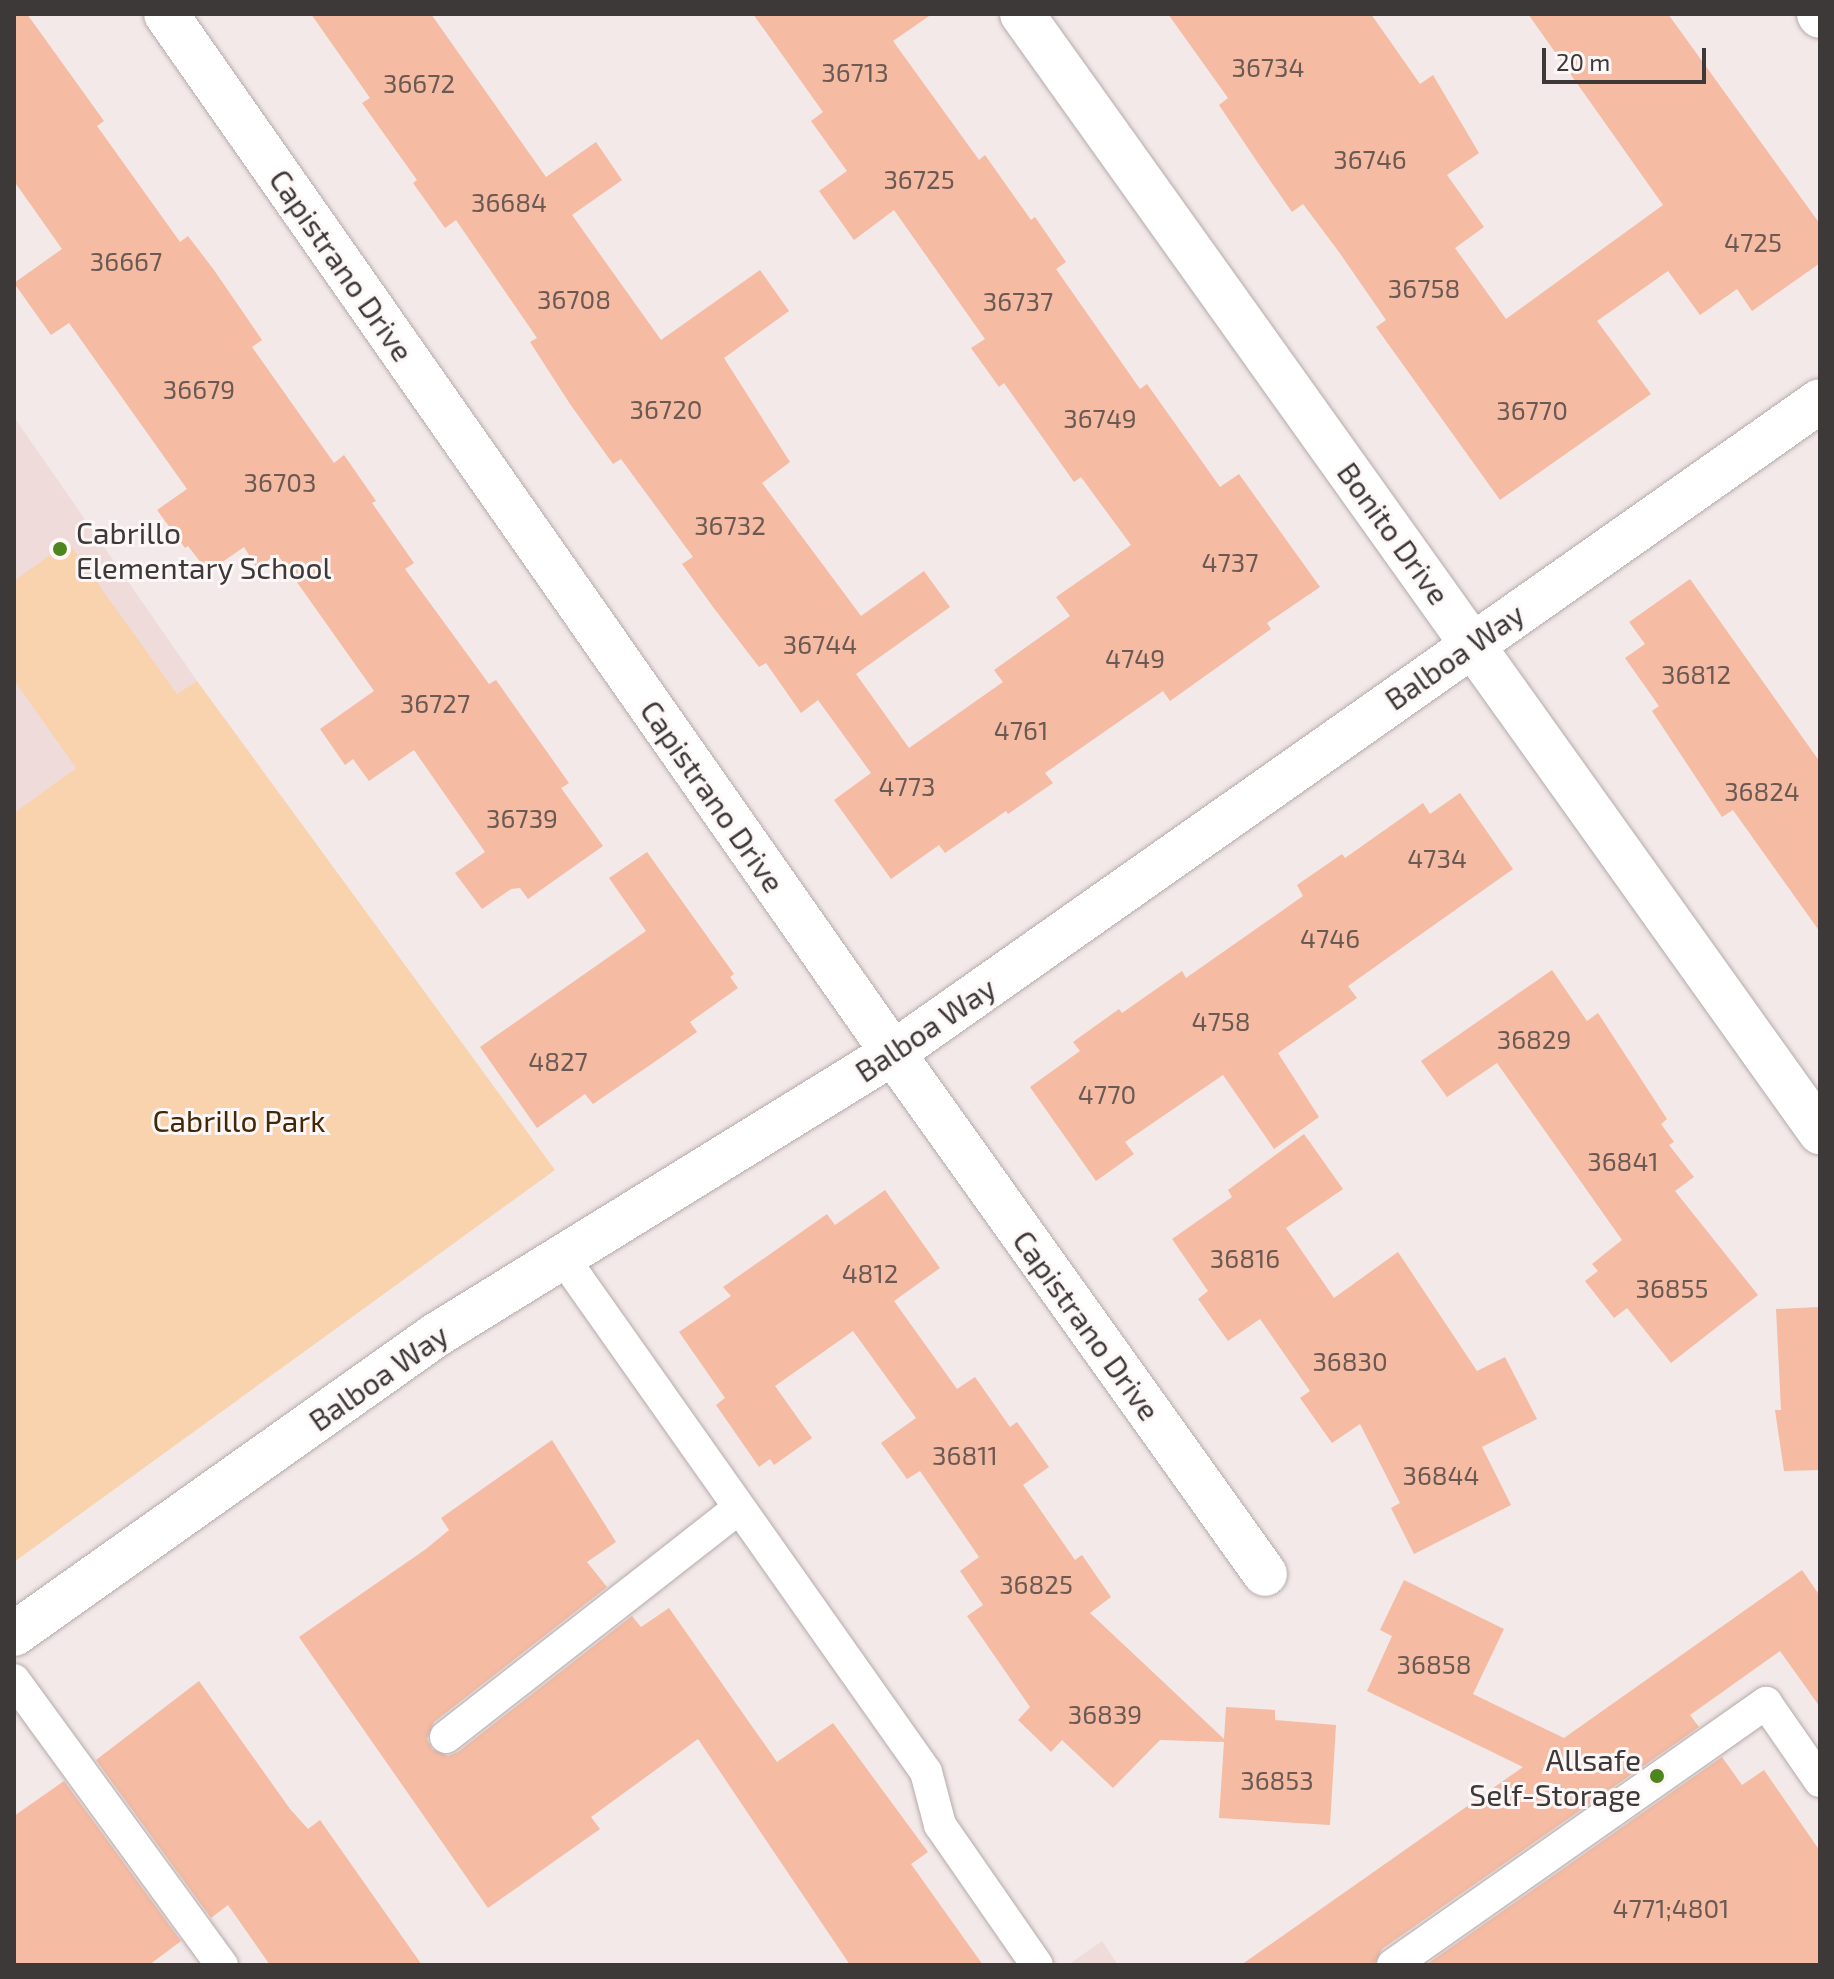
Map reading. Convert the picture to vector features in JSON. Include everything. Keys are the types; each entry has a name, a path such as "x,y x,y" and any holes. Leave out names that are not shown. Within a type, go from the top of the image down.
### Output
{"street":[{"name":"Capistrano Drive","path":"166,14 893,1053 1265,1574"},
{"name":"Bonito Drive","path":"1022,14 1820,1132"},
{"name":"Balboa Way","path":"14,1634 436,1335 564,1259 893,1053 1472,642 1820,401"}],"lane":[{"path":"564,1259 926,1772 940,1825 1037,1965"},
{"path":"446,1737 739,1508"},
{"path":"14,1680 222,1965"},
{"path":"1393,1965 1766,1703 1820,1781"}],"shaded area":[{"name":"Cabrillo Elementary School","path":"14,417 197,681 14,813"},
{"path":"1102,1941 1118,1965 1068,1965"}],"green space":[{"name":"Cabrillo Park","path":"68,542 177,694 197,681 555,1170 14,1562 14,813 76,768 14,680 14,581"}],"building":[{"path":"14,14 27,14 104,121 97,126 180,242 188,236 214,270 262,340 252,347 334,463 344,455 376,501 372,503 414,563 405,569 489,684 496,680 569,783 561,788 603,846 528,899 520,888 511,889 482,909 455,873 485,852 414,750 369,781 353,759 345,765 320,729 374,691 277,554 257,568 244,547 208,572 188,546 185,548 157,510 187,489 69,323 51,335 14,283 62,249 14,181"},
{"path":"311,14 431,14 546,177 596,142 622,180 572,215 661,340 760,270 789,311 724,358 790,462 762,483 861,616 924,571 950,607 856,674 909,748 1003,682 994,670 1070,616 1056,597 1131,545 1081,477 1074,482 1004,383 999,387 971,348 985,339 894,210 854,240 819,191 847,171 811,121 823,112 753,14 932,14 893,41 979,160 985,155 1031,220 1035,217 1066,262 1056,269 1140,389 1147,384 1220,487 1239,474 1320,587 1267,623 1271,629 1170,701 1163,691 1045,773 1053,783 1008,814 1006,811 945,853 939,845 891,879 834,800 871,773 818,700 801,713 766,663 759,667 713,607 682,564 693,557 621,459 613,464 570,404 530,342 537,338 456,220 445,228 413,183 417,180 362,103 370,98"},
{"path":"1168,14 1371,14 1420,84 1433,75 1479,153 1447,175 1484,227 1455,248 1506,319 1663,205 1528,14 1668,14 1820,224 1820,263 1752,311 1737,289 1700,315 1668,271 1597,321 1651,394 1500,500 1376,327 1386,320 1339,252 1303,204 1292,212 1260,166 1219,105 1228,98"},
{"path":"1690,579 1820,762 1820,932 1733,810 1722,817 1652,711 1659,706 1625,658 1645,644 1629,622"},
{"path":"1460,793 1513,869 1348,986 1357,998 1278,1053 1319,1117 1274,1149 1223,1075 1125,1142 1134,1154 1096,1181 1030,1087 1080,1051 1073,1042 1119,1009 1122,1013 1182,971 1186,978 1303,896 1297,885 1342,854 1345,858 1423,803 1430,814"},
{"path":"647,852 734,974 730,977 738,988 690,1022 697,1032 653,1063 593,1104 585,1094 537,1128 480,1047 646,931 609,878"},
{"path":"1552,970 1587,1021 1598,1013 1667,1119 1661,1124 1674,1142 1669,1145 1694,1177 1675,1191 1758,1295 1671,1363 1627,1308 1614,1318 1585,1281 1598,1271 1592,1264 1622,1240 1497,1063 1447,1097 1421,1061"},
{"path":"1304,1134 1343,1189 1286,1228 1334,1298 1398,1252 1477,1371 1505,1357 1537,1419 1482,1447 1511,1505 1414,1554 1391,1508 1400,1503 1360,1424 1332,1443 1300,1398 1310,1391 1260,1319 1228,1341 1198,1299 1208,1291 1172,1239 1232,1197 1228,1190"},
{"path":"885,1190 940,1268 894,1301 957,1389 975,1377 1010,1427 1017,1422 1049,1467 1023,1485 1075,1560 1082,1555 1111,1597 1090,1613 1224,1739 1226,1707 1275,1710 1275,1720 1336,1725 1330,1825 1219,1818 1224,1742 1160,1740 1113,1788 1062,1740 1051,1752 1018,1720 1030,1707 967,1616 983,1605 960,1571 979,1557 920,1471 907,1479 881,1443 916,1418 853,1331 775,1386 812,1438 774,1465 770,1459 759,1467 716,1405 725,1398 679,1332 731,1296 723,1287 827,1214 835,1225"},
{"path":"1820,1307 1820,1470 1784,1471 1775,1410 1781,1410 1776,1309"},
{"path":"552,1440 616,1542 587,1562 607,1587 434,1722 427,1739 432,1749 448,1756 458,1752 632,1616 641,1627 669,1608 777,1762 833,1723 928,1852 911,1864 983,1965 850,1965 698,1739 591,1817 600,1829 488,1908 299,1637 426,1549 449,1530 441,1518"},
{"path":"1802,1570 1820,1596 1820,1707 1780,1651 1690,1715 1699,1727 1382,1949 1374,1965 1241,1965 1523,1767 1367,1691 1392,1636 1380,1630 1404,1580 1504,1629 1473,1694 1564,1738"},
{"path":"199,1681 290,1809 308,1829 320,1820 422,1965 270,1965 228,1905 211,1918 96,1760"},
{"path":"1722,1757 1742,1785 1764,1770 1820,1851 1820,1965 1426,1965"},
{"path":"64,1781 181,1941 149,1965 14,1965 14,1816"}],"place":[{"name":"Cabrillo Elementary School","path":"60,549"},
{"name":"Allsafe Self-Storage","path":"1657,1776"}]}
